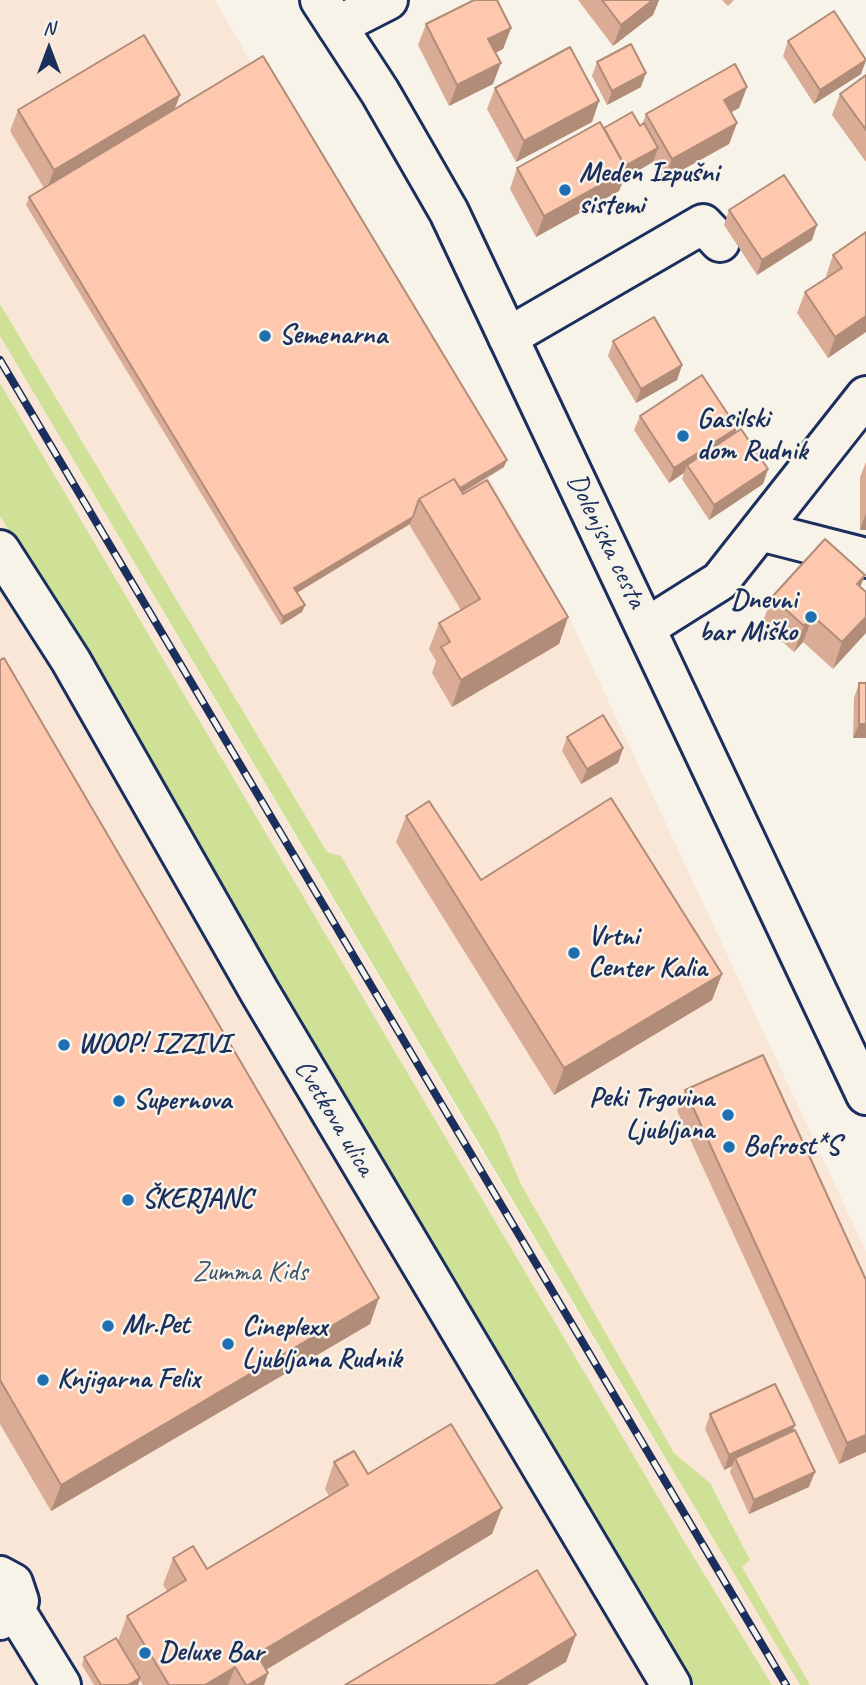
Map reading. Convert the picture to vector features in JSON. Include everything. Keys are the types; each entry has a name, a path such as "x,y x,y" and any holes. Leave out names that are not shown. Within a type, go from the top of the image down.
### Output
{"street":[{"path":"328,13 388,0"},
{"name":"Dolenjska cesta","path":"328,13 380,92 449,212 866,1095"},
{"path":"508,337 703,224 720,242"},
{"path":"647,627 720,581 866,396"},
{"path":"760,531 866,558"},
{"name":"Cvetkova ulica","path":"0,550 71,661 259,991 671,1685"},
{"path":"5,1602 61,1685"}],"shaded area":[{"path":"0,0 215,0 570,619 866,1251 866,1685 810,1685 741,1567 750,1560 710,1483 674,1453 521,1184 497,1129 341,856 327,852 0,304"},
{"path":"0,336 800,1685 772,1685 687,1546 0,383"},
{"path":"0,516 137,743 455,1290 694,1685 0,1685"}],"green space":[{"path":"0,304 327,852 341,856 497,1129 521,1184 674,1453 710,1483 750,1560 742,1567 810,1685 800,1685 0,336"},
{"path":"0,383 687,1546 772,1685 694,1685 455,1290 137,743 0,516"}],"building":[{"path":"474,0 497,0 511,28 488,39 501,63 457,85 426,24"},
{"path":"602,0 653,0 621,25"},
{"path":"834,11 866,60 820,90 788,41"},
{"path":"144,35 180,95 54,170 18,110"},
{"path":"631,44 646,73 612,91 597,62"},
{"path":"570,47 599,101 524,141 495,88"},
{"name":"Semenarna","path":"263,56 507,460 460,488 454,479 419,499 413,517 294,588 305,605 283,617 29,197"},
{"path":"735,64 747,87 724,100 737,123 672,159 646,114"},
{"path":"866,75 866,130 840,94"},
{"path":"632,112 640,126 644,123 658,148 625,166 604,128"},
{"path":"600,122 627,170 544,216 517,168"},
{"path":"784,175 817,225 762,260 729,210"},
{"path":"866,232 866,316 835,337 805,292 842,268 833,255"},
{"path":"654,317 682,365 641,389 613,341"},
{"name":"Gasilski dom Rudnik","path":"702,375 737,428 674,468 640,416"},
{"path":"741,429 768,469 714,505 687,465"},
{"path":"454,479 463,494 487,480 568,617 461,680 441,647 450,642 439,623 480,599 419,499"},
{"path":"825,539 865,575 857,584 866,592 866,617 842,642 813,616 804,626 772,597"},
{"name":"Supernova","path":"4,658 379,1298 61,1485 0,1380 0,660"},
{"path":"859,683 866,683 866,724 859,724"},
{"path":"603,715 623,748 587,769 567,737"},
{"name":"Vrtni Center Kalia","path":"611,798 722,974 564,1068 406,816 429,801 481,880"},
{"path":"763,1055 866,1280 866,1435 847,1443 685,1090"},
{"path":"775,1384 795,1425 729,1455 710,1414"},
{"path":"451,1424 502,1508 257,1654 268,1673 248,1685 235,1667 205,1685 169,1685 127,1616 186,1580 173,1558 193,1546 207,1569 348,1485 334,1462 354,1451 368,1474"},
{"path":"795,1430 815,1472 754,1500 735,1458"},
{"path":"537,1570 576,1635 494,1685 345,1685"},
{"path":"116,1638 140,1678 128,1685 101,1685 84,1657"}],"railway":[{"path":"0,360 786,1685"}],"place":[{"name":"Meden Izpušni sistemi","path":"565,190"},
{"name":"Semenarna","path":"265,336"},
{"name":"Gasilski dom Rudnik","path":"683,436"},
{"name":"Dnevni bar Miško","path":"811,617"},
{"name":"Vrtni Center Kalia","path":"574,953"},
{"name":"WOOP! IZZIVI","path":"64,1045"},
{"name":"Supernova","path":"119,1101"},
{"name":"Peki Trgovina Ljubljana","path":"728,1115"},
{"name":"Bofrost*S","path":"729,1147"},
{"name":"ŠKERJANC","path":"128,1200"},
{"name":"Mr.Pet","path":"108,1326"},
{"name":"Cineplexx Ljubljana Rudnik","path":"228,1344"},
{"name":"Knjigarna Felix","path":"43,1380"},
{"name":"Deluxe Bar","path":"145,1653"}],"park label":[{"name":"Zumma Kids","path":"250,1273"}]}
